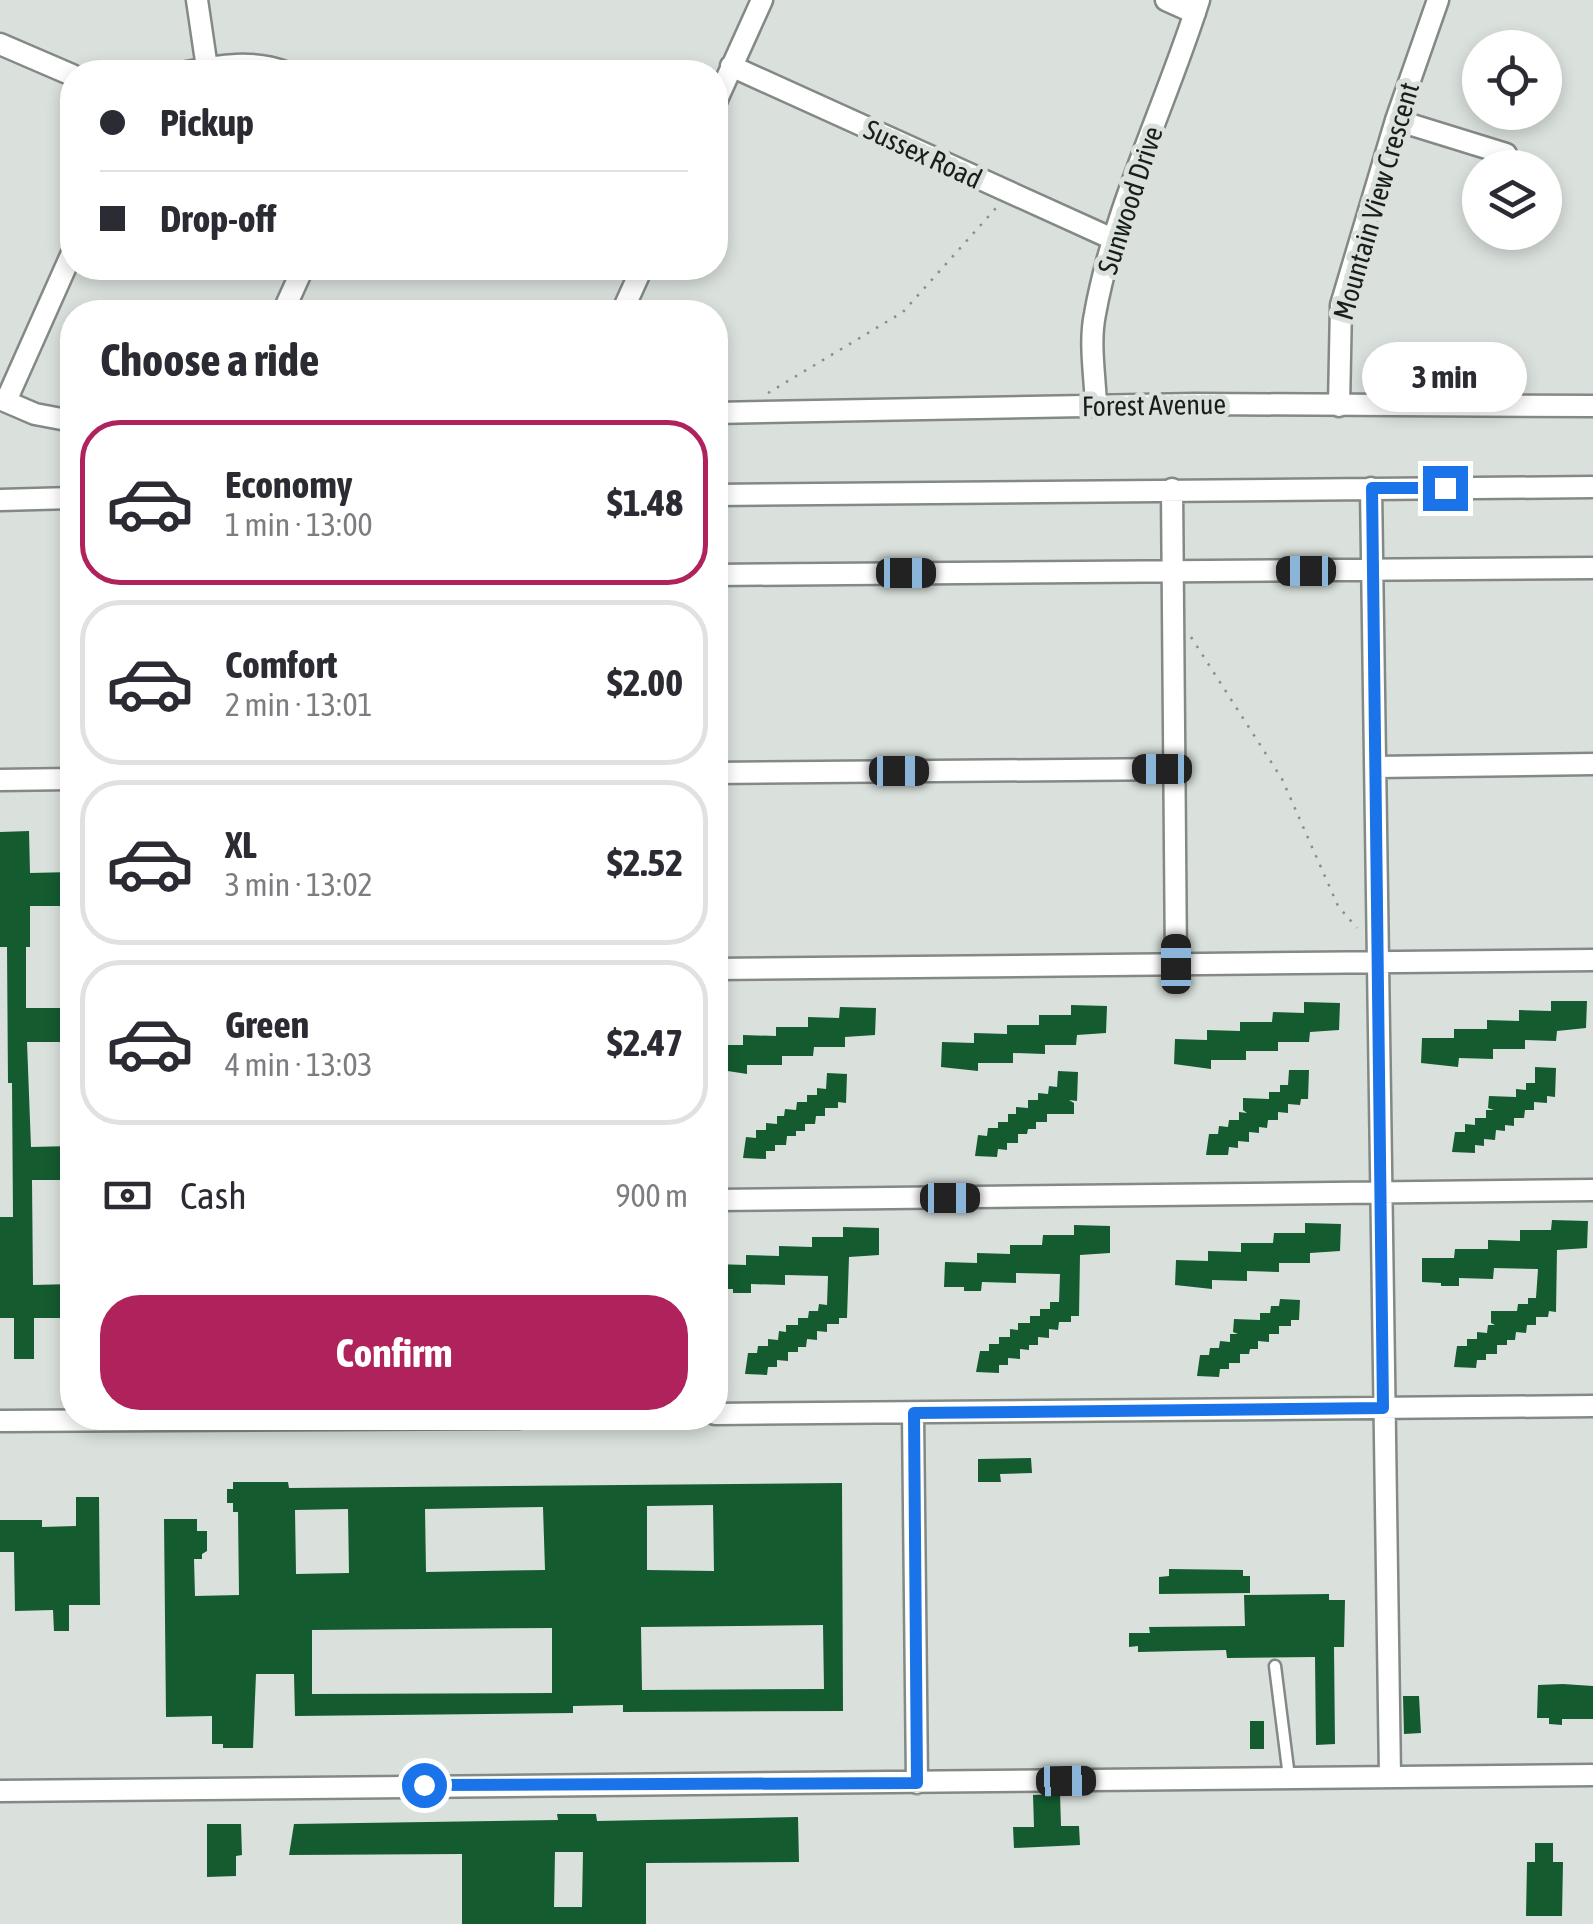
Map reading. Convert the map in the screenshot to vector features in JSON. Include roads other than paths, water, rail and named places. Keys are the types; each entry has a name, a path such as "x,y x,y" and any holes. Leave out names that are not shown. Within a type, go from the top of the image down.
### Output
{"street":[{"path":"197,0 197,60"},
{"path":"728,73 762,0"},
{"path":"1166,0 1197,7"},
{"name":"Mountain View Crescent","path":"1339,406 1341,305 1396,120 1438,0"},
{"name":"Sunwood Drive","path":"1096,406 1094,326 1115,240 1197,7"},
{"path":"0,44 60,70"},
{"name":"Sussex Road","path":"731,66 1115,240"},
{"path":"1396,120 1493,150"},
{"path":"60,279 3,400 35,414 60,418"},
{"name":"Forest Avenue","path":"728,412 1096,406 1593,406"},
{"path":"728,495 1593,487"},
{"path":"1372,488 1390,1776"},
{"path":"1172,489 1176,964"},
{"path":"0,500 60,498"},
{"path":"728,575 1593,568"},
{"path":"1375,767 1593,764"},
{"path":"728,773 1175,768"},
{"path":"0,780 60,779"},
{"path":"728,968 1593,960"},
{"path":"728,1200 1593,1190"},
{"path":"728,1414 1593,1406"},
{"path":"914,1413 917,1783"},
{"path":"0,1422 60,1422"},
{"path":"0,1791 1593,1775"}],"lane":[{"path":"1276,1666 1289,1778"}]}
